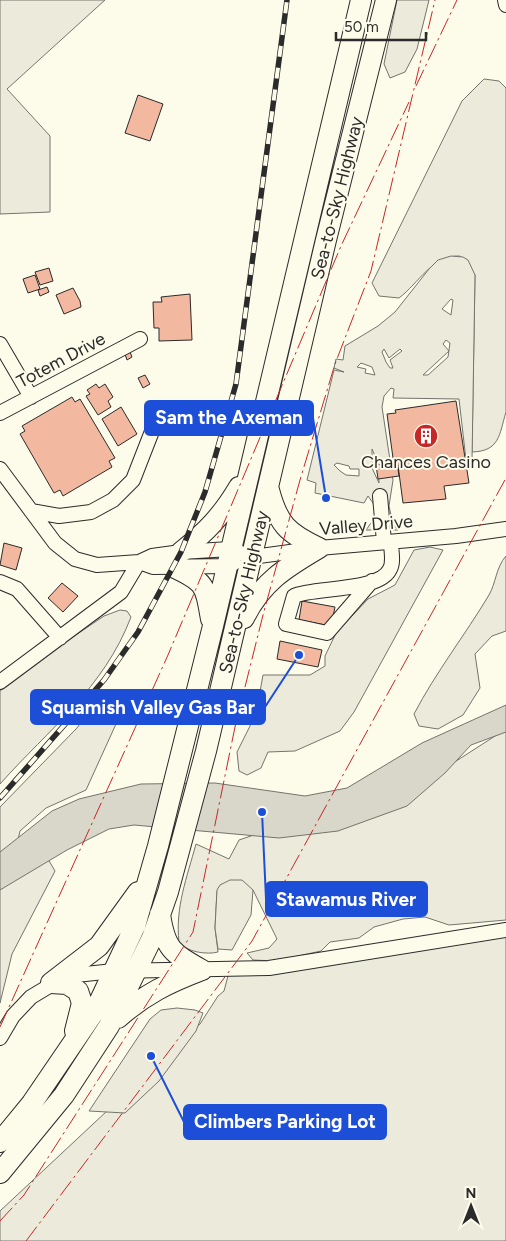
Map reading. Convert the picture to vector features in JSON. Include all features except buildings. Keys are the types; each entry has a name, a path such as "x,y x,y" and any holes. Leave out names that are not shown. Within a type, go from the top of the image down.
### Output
{"highway":[{"name":"Sea-to-Sky Highway","path":"0,1142 32,1103 96,1009 135,926 152,870 213,626 361,0"},
{"name":"Sea-to-Sky Highway","path":"0,1173 64,1096 109,1026 137,970 160,913 183,842 206,751 328,231 386,0"},
{"path":"213,626 207,592 198,578 177,560 225,511 249,470"},
{"path":"268,488 274,511 282,525 299,539 319,548"},
{"path":"233,640 252,602 267,583 285,568 319,548"},
{"path":"51,984 99,946 124,914 152,870"},
{"path":"160,913 163,935 169,948 173,953 202,970"},
{"path":"109,1026 140,999 162,986 202,970"},
{"path":"51,984 67,984 78,991 82,1004 71,1046"}],"street":[{"path":"505,0 506,5"},
{"name":"Totem Drive","path":"0,413 140,339"},
{"path":"0,344 31,397"},
{"path":"31,511 59,516 91,512 113,500 133,480 156,421"},
{"path":"0,469 55,543 75,559 97,565 139,562 153,567 177,560 229,558"},
{"path":"372,581 327,633 286,624 294,596 340,590 372,581 385,576 390,571 380,496"},
{"name":"Valley Drive","path":"229,558 506,529"},
{"path":"0,682 121,592 139,562"},
{"path":"0,582 17,589 60,638"},
{"path":"0,1038 13,1016 30,997 66,976 137,970 268,968 506,930"}],"shaded area":[{"path":"0,0 105,0 7,89 50,136 50,212 0,214"},
{"path":"397,0 429,0 417,49 405,72 390,78 384,64"},
{"path":"484,79 499,81 506,88 506,412 500,434 493,445 488,449 472,452 475,275 460,256 441,260 426,271 399,298 379,296 372,283 462,101"},
{"path":"451,256 463,257 468,260 475,275 472,461 466,460 459,399 393,398 394,389 391,388 384,396 382,407 393,480 389,506 393,524 398,530 366,530 376,516 373,503 368,496 364,503 315,493 316,483 307,480 334,370 344,372 334,368 336,359 343,360 345,346 378,326 395,312 438,260","holes":["451,299 453,300 451,315 442,309","446,340 450,343 449,351 443,344","384,349 389,358 400,349 402,351 390,360 393,368 390,368 382,352","449,351 448,357 428,375 423,375","361,363 372,367 375,375 365,373 366,369 357,367","372,449 378,463 379,483 372,468","337,463 349,466 350,469 359,469 359,476 346,475 334,465"]},
{"path":"430,547 443,550 354,712 340,731 295,751 268,752 261,768 247,775 239,771 237,752 256,714 263,675 310,675 325,666 325,656 336,633 368,599 395,585 414,550"},
{"path":"506,556 506,631 492,636 475,654 480,688 463,715 438,729 419,726 414,714 489,595 500,565"},
{"path":"120,610 127,611 131,617 120,642 91,687 0,784 0,691 43,657 104,616"},
{"path":"101,698 114,700 121,713 86,790 46,808 20,831 16,849 0,857 0,807 76,729"},
{"path":"506,705 506,732 471,745 445,773 407,806 338,831 279,838 134,825 109,829 67,850 0,890 0,852 52,811 79,799 141,784 215,783 305,796 347,788 422,743"},
{"path":"506,729 506,920 449,925 425,917 403,919 374,927 359,938 330,942 321,951 275,961 253,960 247,953 269,948 277,939 253,890 217,891 215,928 218,952 197,952 186,948 179,942 180,905 196,844 229,859 239,840 439,772"},
{"path":"48,859 55,871 12,954 0,1003 0,883"},
{"path":"230,880 242,880 253,890 251,915 232,950 218,949 215,928 217,890 220,885"},
{"path":"506,924 506,1241 0,1241 0,1211 200,1024 218,996 224,991 229,972"},
{"path":"177,1008 203,1013 196,1031 159,1081 125,1113 89,1111 150,1019 161,1010"}],"railway":[{"path":"0,798 104,680 138,632 181,552 205,492 236,384 287,0"}],"power":[{"path":"0,1221 24,1195 193,932 235,727 263,615 300,480 335,364 371,271 435,0"},
{"path":"416,86 457,0"},
{"path":"0,1027 168,655 341,246 409,102"},
{"path":"26,1241 252,941 506,478"}],"place":[{"name":"Chances Casino","path":"426,436"},
{"name":"Sam the Axeman","path":"326,498"},
{"name":"Squamish Valley Gas Bar","path":"299,655"},
{"name":"Stawamus River","path":"262,812"},
{"name":"Climbers Parking Lot","path":"151,1056"}]}
